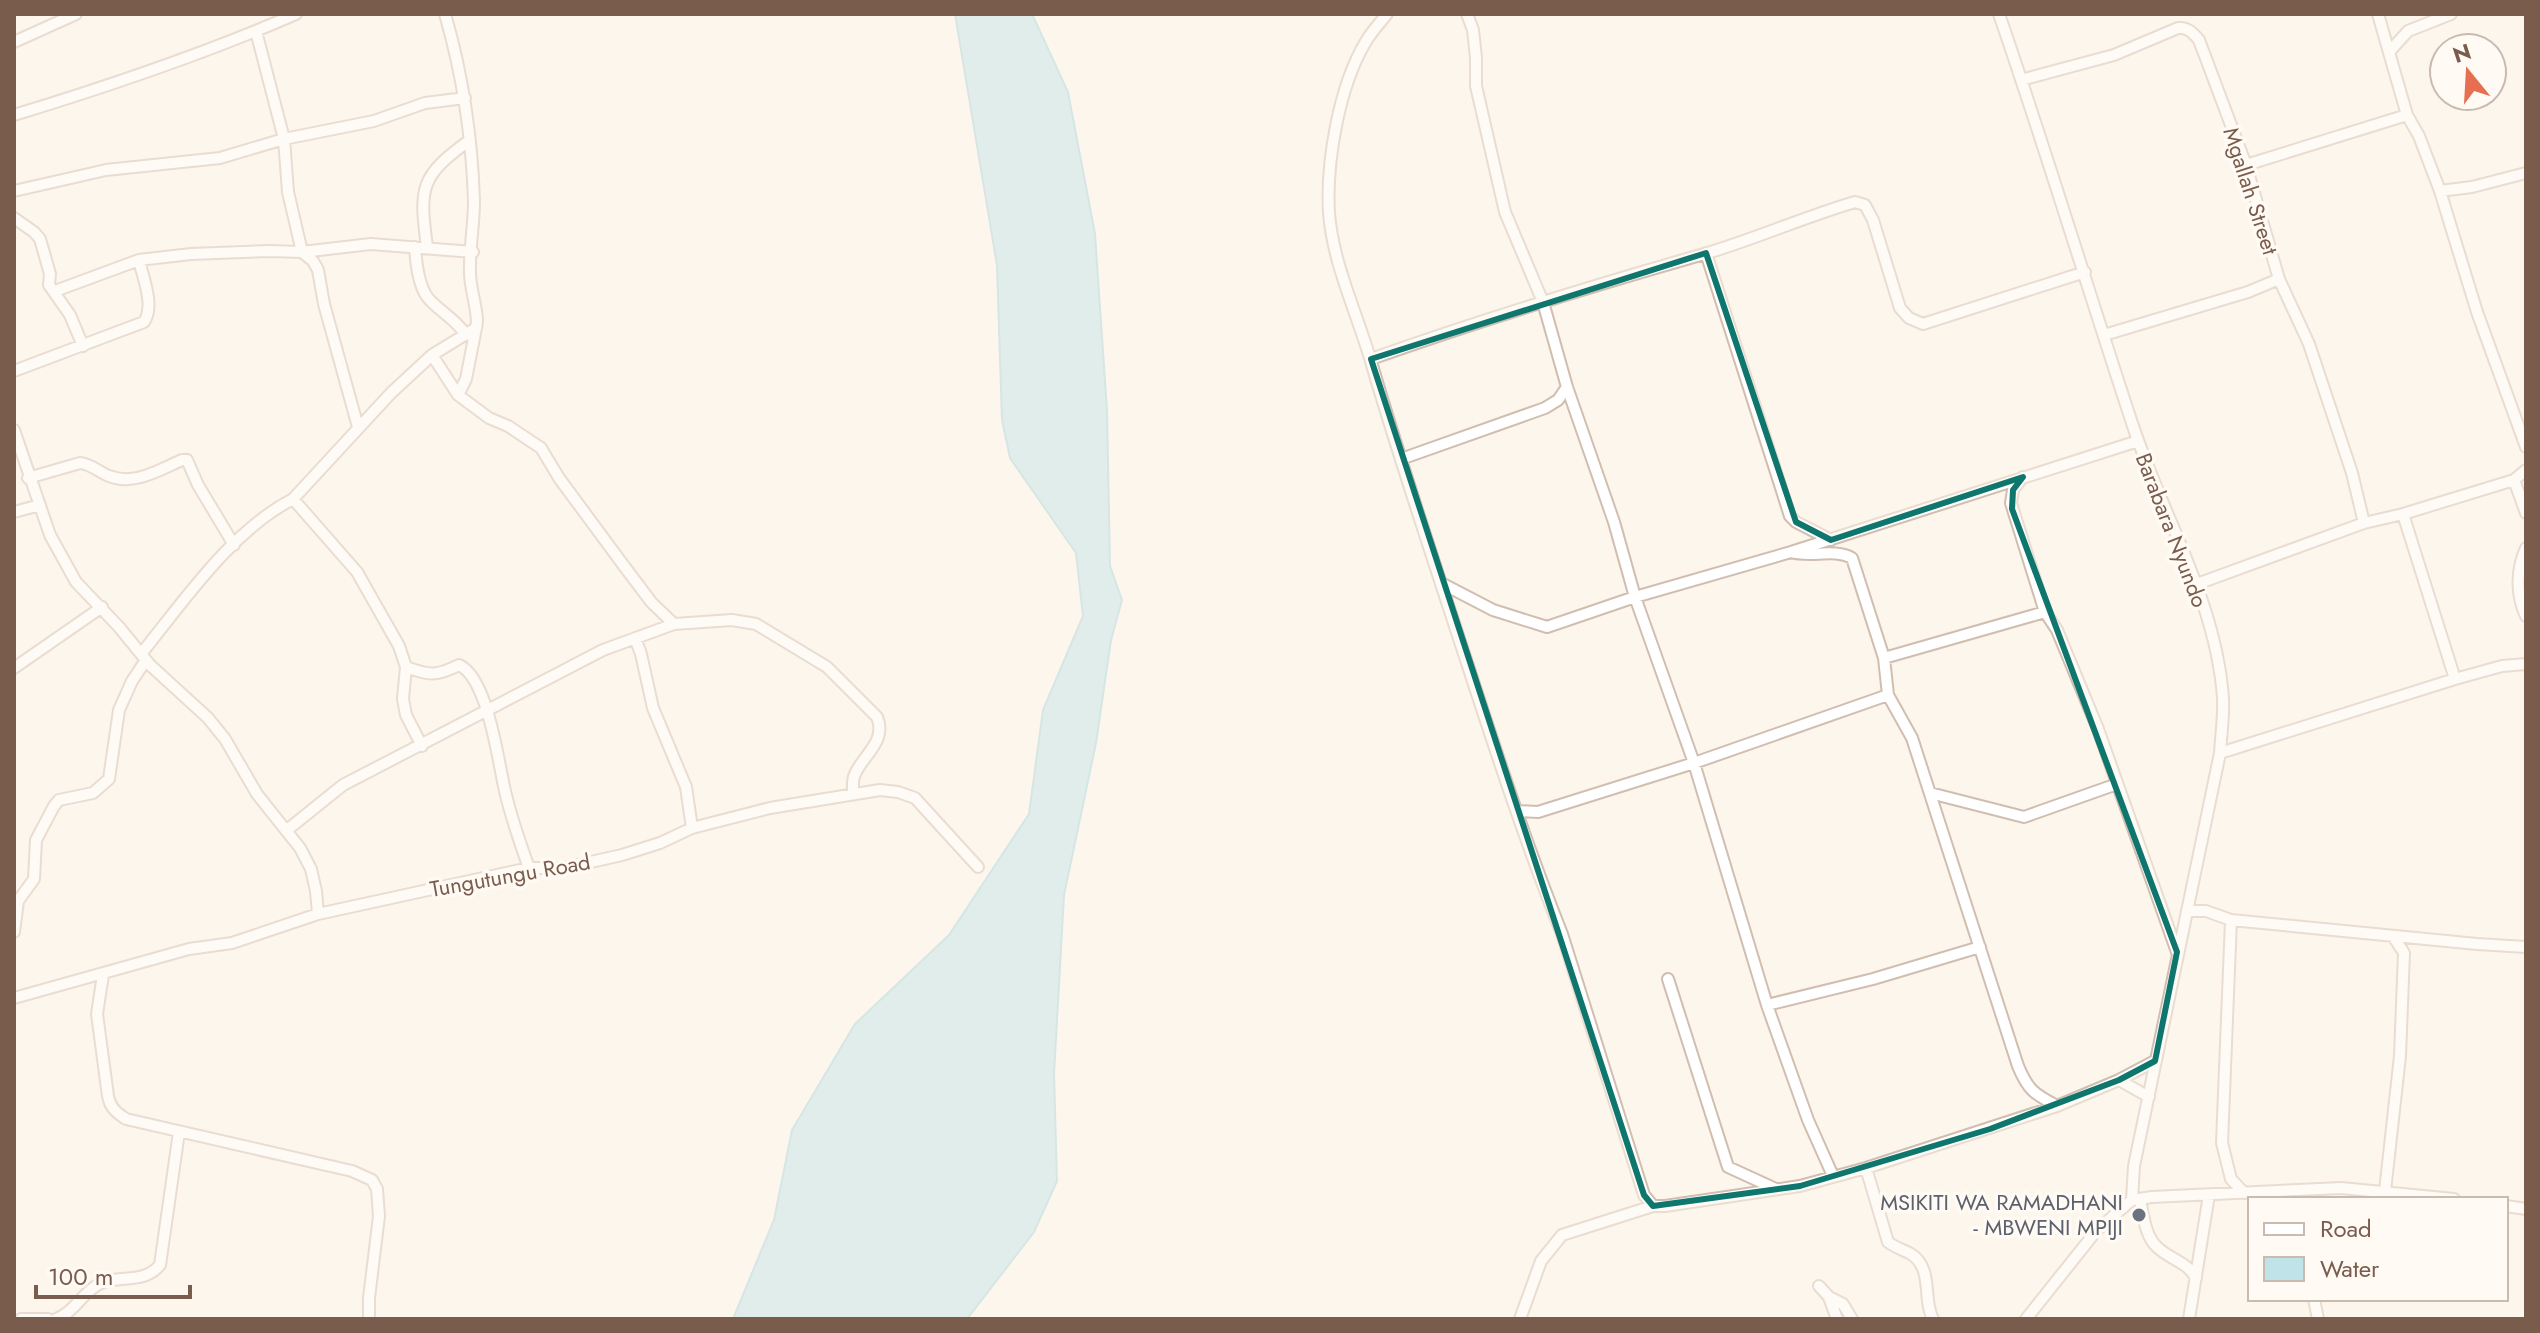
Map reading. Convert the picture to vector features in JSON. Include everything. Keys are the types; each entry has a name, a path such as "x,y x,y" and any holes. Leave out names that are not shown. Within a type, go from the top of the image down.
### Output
{"street":[{"path":"14,42 76,14"},
{"path":"14,115 89,92 256,31 272,19 296,14"},
{"path":"445,14 465,98 470,140 474,203 471,291 479,322 466,379 458,395"},
{"path":"1387,14 1366,41 1353,68 1332,154 1330,226 1341,271 1401,459 1517,811 1562,934 1632,1163 1644,1195 1653,1206"},
{"path":"1467,14 1473,30 1476,86 1505,212 1543,302 1635,597 1694,763 1767,1005 1808,1120 1833,1176"},
{"name":"Barabara Nyundo","path":"1999,14 2138,441 2197,584 2218,662 2223,701 2220,753 2134,1166 2136,1200 2154,1246 2192,1270 2196,1278"},
{"path":"2021,80 2114,55 2184,27 2184,14"},
{"path":"2378,14 2407,115 2419,136 2440,191 2477,312 2526,447"},
{"path":"2390,51 2408,31 2451,14"},
{"name":"Mgallah Street","path":"2184,27 2199,40 2246,165 2279,279 2309,344 2352,473 2364,523"},
{"path":"256,31 284,139 288,192 302,252 318,270 324,304 358,427"},
{"path":"14,191 106,170 220,158 284,139 374,121 425,103 465,98"},
{"path":"2246,165 2407,115"},
{"path":"466,335 459,324 427,296 416,262 421,247 425,183 435,168 470,140"},
{"path":"2440,191 2472,187 2526,173"},
{"path":"1371,359 1639,270 1706,253 1845,205 1861,203 1873,220 1900,308 1909,318 1923,324 2085,272"},
{"path":"14,218 40,239 50,274 48,283 70,315 83,346"},
{"path":"55,291 139,260 206,254 302,252 371,244 473,252"},
{"path":"1706,253 1790,516 1831,540"},
{"path":"14,371 144,322 149,315 139,260"},
{"path":"2104,335 2248,292 2279,279"},
{"path":"14,932 18,901 34,879 36,840 59,800 93,793 109,779 119,710 143,657 252,526 293,499 358,427 432,355 476,328"},
{"path":"432,355 458,395 489,418 508,426 541,448 559,478 624,566 674,624"},
{"path":"1401,459 1545,408 1558,400 1567,387"},
{"path":"14,430 28,478 60,556 76,582 102,607 143,657 208,718 225,739 263,803 300,848 311,869 318,914"},
{"path":"1441,583 1493,610 1547,627 2138,441"},
{"path":"28,478 80,463 128,480 187,460 198,485 234,545"},
{"path":"2197,584 2364,523 2514,480 2526,470"},
{"path":"2023,477 2013,490 2011,503 2045,612 2057,630 2098,729 2177,952"},
{"path":"2514,480 2526,513"},
{"path":"293,499 357,572 399,646 406,667 403,699 406,715 422,746"},
{"path":"14,512 40,505"},
{"path":"2403,514 2455,679"},
{"path":"2526,548 2518,594 2526,616"},
{"path":"1791,552 1812,556 1836,552 1852,558 1884,658 1888,695 1912,738 2026,1085 2035,1095 2057,1106"},
{"path":"14,668 102,607"},
{"path":"1884,658 2045,612"},
{"path":"287,830 343,785 603,650 674,624 732,620 756,624 827,667 877,717 881,732 856,772 853,793"},
{"path":"635,638 653,708 686,787 692,828"},
{"path":"2220,753 2455,679 2502,666 2526,664"},
{"path":"406,667 435,675 463,666 478,690 487,712 505,791 529,868"},
{"path":"1517,811 1538,812 1694,763 1888,695"},
{"path":"1930,793 2024,817 2117,784"},
{"name":"Tungutungu Road","path":"14,998 189,949 232,943 318,914 529,868 564,868 622,855 660,843 692,828 770,808 853,793 880,790 915,798 978,867"},
{"path":"2187,911 2206,911 2231,920 2526,947"},
{"path":"2231,920 2222,1143 2231,1179 2244,1193"},
{"path":"2393,936 2404,953"},
{"path":"2385,1191 2400,1056 2404,953 2414,937"},
{"path":"1767,1005 1873,979 1980,947"},
{"path":"103,975 97,1014 109,1103 126,1119 352,1171 372,1180 377,1189 379,1216 369,1319"},
{"path":"1668,979 1728,1167 1778,1190"},
{"path":"1520,1319 1541,1261 1562,1235 1653,1206 1778,1190 1866,1168 2057,1106 2155,1061"},
{"path":"2119,1080 2149,1097"},
{"path":"56,1319 99,1284 141,1278 160,1265 179,1132"},
{"path":"1866,1168 1888,1242 1913,1255 1923,1269 1928,1287 1928,1311 1933,1319"},
{"path":"2026,1319 2097,1230 2136,1200 2244,1193 2259,1196 2341,1188 2437,1197"},
{"path":"2189,1319 2209,1195"},
{"path":"1819,1286 1829,1297 1843,1304 1852,1319"},
{"path":"1829,1297 1837,1319"},
{"path":"21,1319 48,1319"}],"highlighted area":[{"path":"1706,253 1796,522 1831,540 2023,477 2013,490 2012,509 2177,952 2155,1061 2119,1080 1990,1129 1800,1186 1665,1206 1653,1206 1644,1195 1371,359"}],"water":[{"path":"955,14 1032,14 1068,92 1095,234 1107,411 1110,566 1122,600 1111,640 1096,743 1064,895 1054,1074 1057,1181 1034,1232 967,1319 733,1319 774,1220 792,1130 855,1024 949,935 1029,814 1043,710 1083,616 1076,553 1010,458 1002,420 997,265"}],"place":[{"name":"MSIKITI WA RAMADHANI - MBWENI MPIJI","path":"2139,1215"}]}
